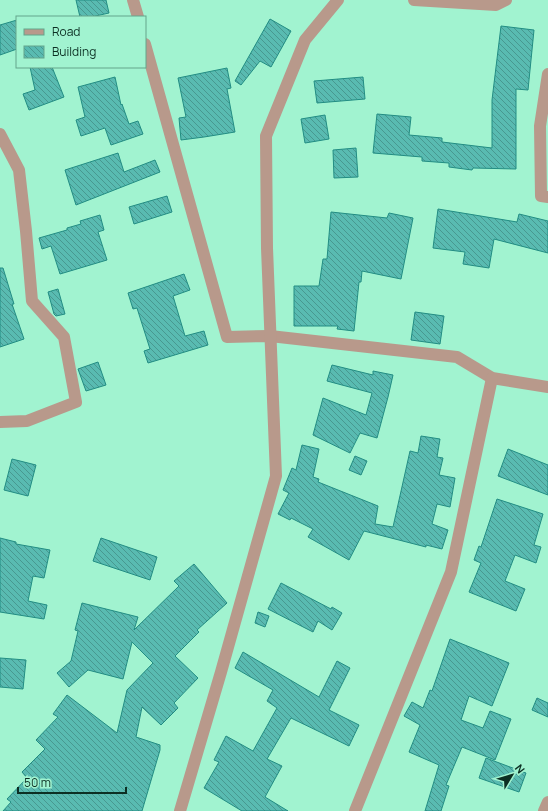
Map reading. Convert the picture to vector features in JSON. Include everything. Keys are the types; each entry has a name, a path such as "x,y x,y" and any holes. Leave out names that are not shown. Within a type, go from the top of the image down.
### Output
{"street":[{"path":"133,0 138,16"},
{"path":"180,811 276,476 267,248 266,136 305,40 338,0"},
{"path":"414,0 496,5 506,0"},
{"path":"146,48 226,337 270,336 457,357 492,378 548,387"},
{"path":"548,74 540,126 541,196 548,197"},
{"path":"0,134 19,170 32,301 64,337 76,402 27,421 0,422"},
{"path":"355,811 451,572 492,378"},
{"path":"544,811 548,802"}],"building":[{"path":"76,0 106,0 109,13 96,16 80,16"},
{"path":"270,19 291,31 271,67 260,61 241,85 235,81"},
{"path":"16,20 16,49 0,55 0,25"},
{"path":"501,26 534,30 528,90 516,89 516,169 473,168 472,170 449,167 449,163 422,161 422,157 373,153 377,114 411,117 409,135 442,138 442,142 492,148 492,100"},
{"path":"30,68 52,68 64,97 29,110 23,94 35,90"},
{"path":"227,68 231,88 227,89 235,132 181,140 179,118 186,117 178,78"},
{"path":"115,77 121,105 122,104 129,124 138,121 143,134 111,145 105,128 81,136 76,120 85,117 78,87"},
{"path":"363,77 365,99 317,103 314,81"},
{"path":"325,115 329,139 305,143 301,119"},
{"path":"356,148 358,177 334,178 333,150"},
{"path":"118,153 124,172 155,160 160,172 76,205 65,170"},
{"path":"167,196 172,212 134,224 129,207"},
{"path":"438,209 517,222 519,214 548,221 548,253 494,239 489,268 463,264 465,252 433,248"},
{"path":"331,212 387,218 389,213 413,218 401,279 362,271 361,282 359,282 354,331 337,329 338,326 294,326 294,286 319,286 323,259 327,259"},
{"path":"100,215 104,230 98,232 107,260 60,274 51,246 42,249 39,238 67,230 67,228 81,224 80,221"},
{"path":"0,268 3,268 14,304 12,304 24,339 0,347"},
{"path":"184,274 190,290 173,296 185,336 204,331 208,345 148,363 144,351 150,349 137,308 133,309 128,293"},
{"path":"58,289 65,314 56,316 54,314 48,292"},
{"path":"415,312 444,316 440,344 411,340"},
{"path":"98,362 106,385 86,391 78,369"},
{"path":"332,365 373,375 373,371 393,375 377,438 360,433 350,453 313,435 323,398 366,415 372,393 327,381"},
{"path":"421,436 440,439 437,457 443,458 439,475 455,478 450,507 437,504 432,524 448,530 442,549 426,545 426,547 364,531 349,560 308,537 313,529 291,518 290,520 278,514 289,493 283,490 292,468 296,470 302,445 319,449 313,477 319,479 318,482 378,506 375,524 393,527 410,451 418,453"},
{"path":"508,449 548,465 548,495 498,476"},
{"path":"355,456 367,461 361,475 349,470"},
{"path":"12,459 36,465 28,496 4,490"},
{"path":"497,499 543,514 534,545 541,547 536,563 515,555 505,581 525,589 516,611 469,592 481,563 474,560 479,546 481,547"},
{"path":"0,538 16,542 16,544 50,550 44,578 33,576 28,601 47,605 44,619 0,612"},
{"path":"101,538 157,557 150,580 93,561"},
{"path":"194,564 227,603 197,630 199,632 175,656 198,678 174,703 178,708 161,725 142,707 136,737 160,745 160,750 142,811 3,811 11,802 7,799 27,778 22,772 45,749 36,740 58,717 53,714 67,695 117,733 127,690 153,663 132,642 123,679 88,670 69,687 57,673 71,661 78,631 75,630 82,603 138,617 134,630 179,586 174,581"},
{"path":"281,583 331,609 332,607 342,613 332,630 318,621 313,632 268,609"},
{"path":"258,612 269,616 265,627 255,623"},
{"path":"450,639 509,663 492,706 469,696 461,720 483,728 490,711 511,719 495,760 462,747 446,785 449,786 441,811 425,811 439,765 409,752 420,725 404,716 412,702 423,708 430,690 432,691"},
{"path":"243,652 319,697 337,661 350,668 329,710 359,725 349,746 291,718 267,759 282,766 265,797 288,811 242,811 204,788 219,762 214,760 226,736 253,751 277,708 267,701 273,690 235,668"},
{"path":"0,658 26,660 23,689 0,687"},
{"path":"537,698 548,703 548,717 532,710"},
{"path":"486,758 526,773 519,792 479,778"}]}
